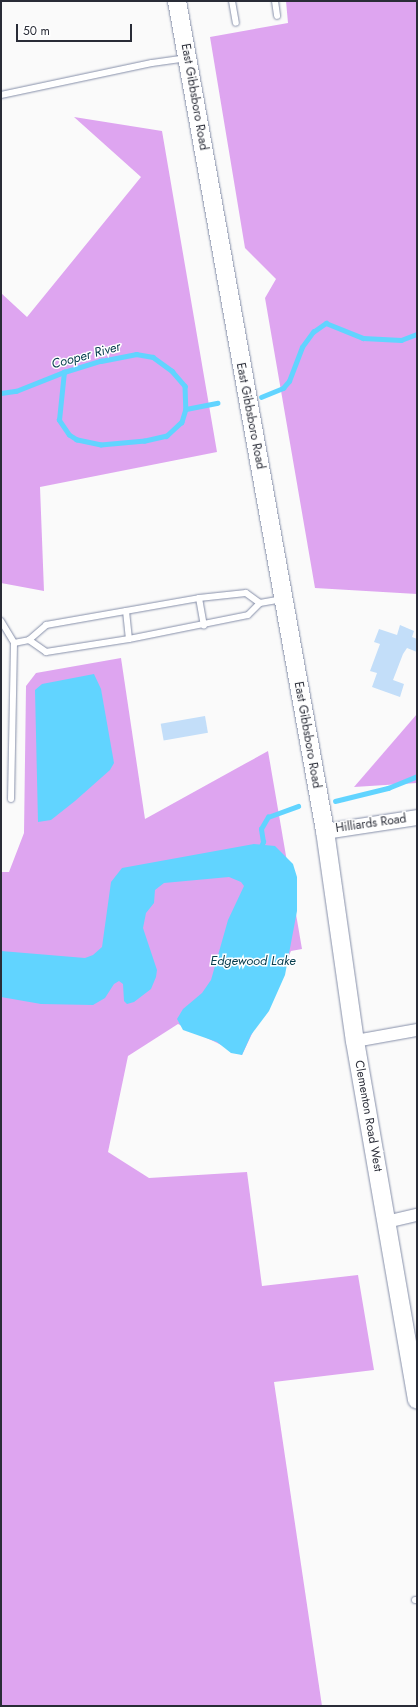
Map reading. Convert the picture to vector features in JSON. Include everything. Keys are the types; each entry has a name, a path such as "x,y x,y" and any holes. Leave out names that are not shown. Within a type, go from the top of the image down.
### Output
{"main road":[{"name":"East Gibbsboro Road","path":"177,1 325,830"},
{"name":"Clementon Road West","path":"325,830 355,1041 416,1392"}],"street":[{"name":"Hilliards Road","path":"325,830 417,817"},
{"path":"355,1041 417,1030"},
{"path":"386,1222 417,1215"}],"lane":[{"path":"232,1 236,23"},
{"path":"275,1 277,16"},
{"path":"1,95 152,63 187,58"},
{"path":"14,643 29,640 46,625 199,598 246,593 260,603"},
{"path":"199,598 204,626"},
{"path":"29,640 46,652 129,639 204,626 248,615 260,603 284,599"},
{"path":"126,611 129,639"},
{"path":"1,621 14,643 11,799"}],"shaded area":[{"path":"286,1 417,1 417,594 315,588 265,298 276,279 245,248 210,37 288,23"},
{"path":"74,117 162,131 217,452 40,487 44,591 1,583 1,293 27,317 141,177"},
{"path":"121,658 145,819 268,751 302,949 291,951 242,1055 178,1024 128,1056 108,1152 149,1178 247,1172 262,1286 358,1275 374,1370 274,1382 322,1706 1,1706 1,872 9,872 24,833 26,686 36,673"},
{"path":"417,714 417,783 354,787"}],"water":[{"path":"94,674 101,689 114,763 110,770 51,820 38,822 35,690 42,684"},
{"name":"Edgewood Lake","path":"254,844 275,846 293,864 297,877 297,911 285,975 269,1011 251,1035 242,1055 231,1053 217,1042 183,1030 177,1019 183,1009 202,993 211,980 228,920 244,886 241,882 229,877 164,883 155,890 154,903 146,913 143,928 157,970 156,977 151,989 134,1002 127,1004 124,1001 123,984 119,981 114,984 105,998 93,1005 41,1004 1,997 1,951 85,958 93,955 102,947 111,882 122,868"}],"building":[{"path":"400,625 414,631 412,637 417,639 417,652 407,648 403,654 393,680 404,684 400,697 372,687 377,673 370,671 380,644 374,642 379,629 397,635"},
{"path":"205,716 208,733 164,741 161,724"}],"waterway":[{"name":"Cooper River","path":"261,397 283,388 289,381 302,347 313,332 326,323 363,338 401,340 417,334"},
{"name":"Cooper River","path":"1,393 16,391 64,372 101,361 136,354 153,357 172,371 185,386 186,409 182,422 167,436 145,441 101,445 77,440 69,435 59,420 64,372"},
{"name":"Cooper River","path":"186,409 217,403"},
{"path":"335,801 388,788 417,776"},
{"path":"260,849 263,842 261,829 268,817 298,806"}]}
